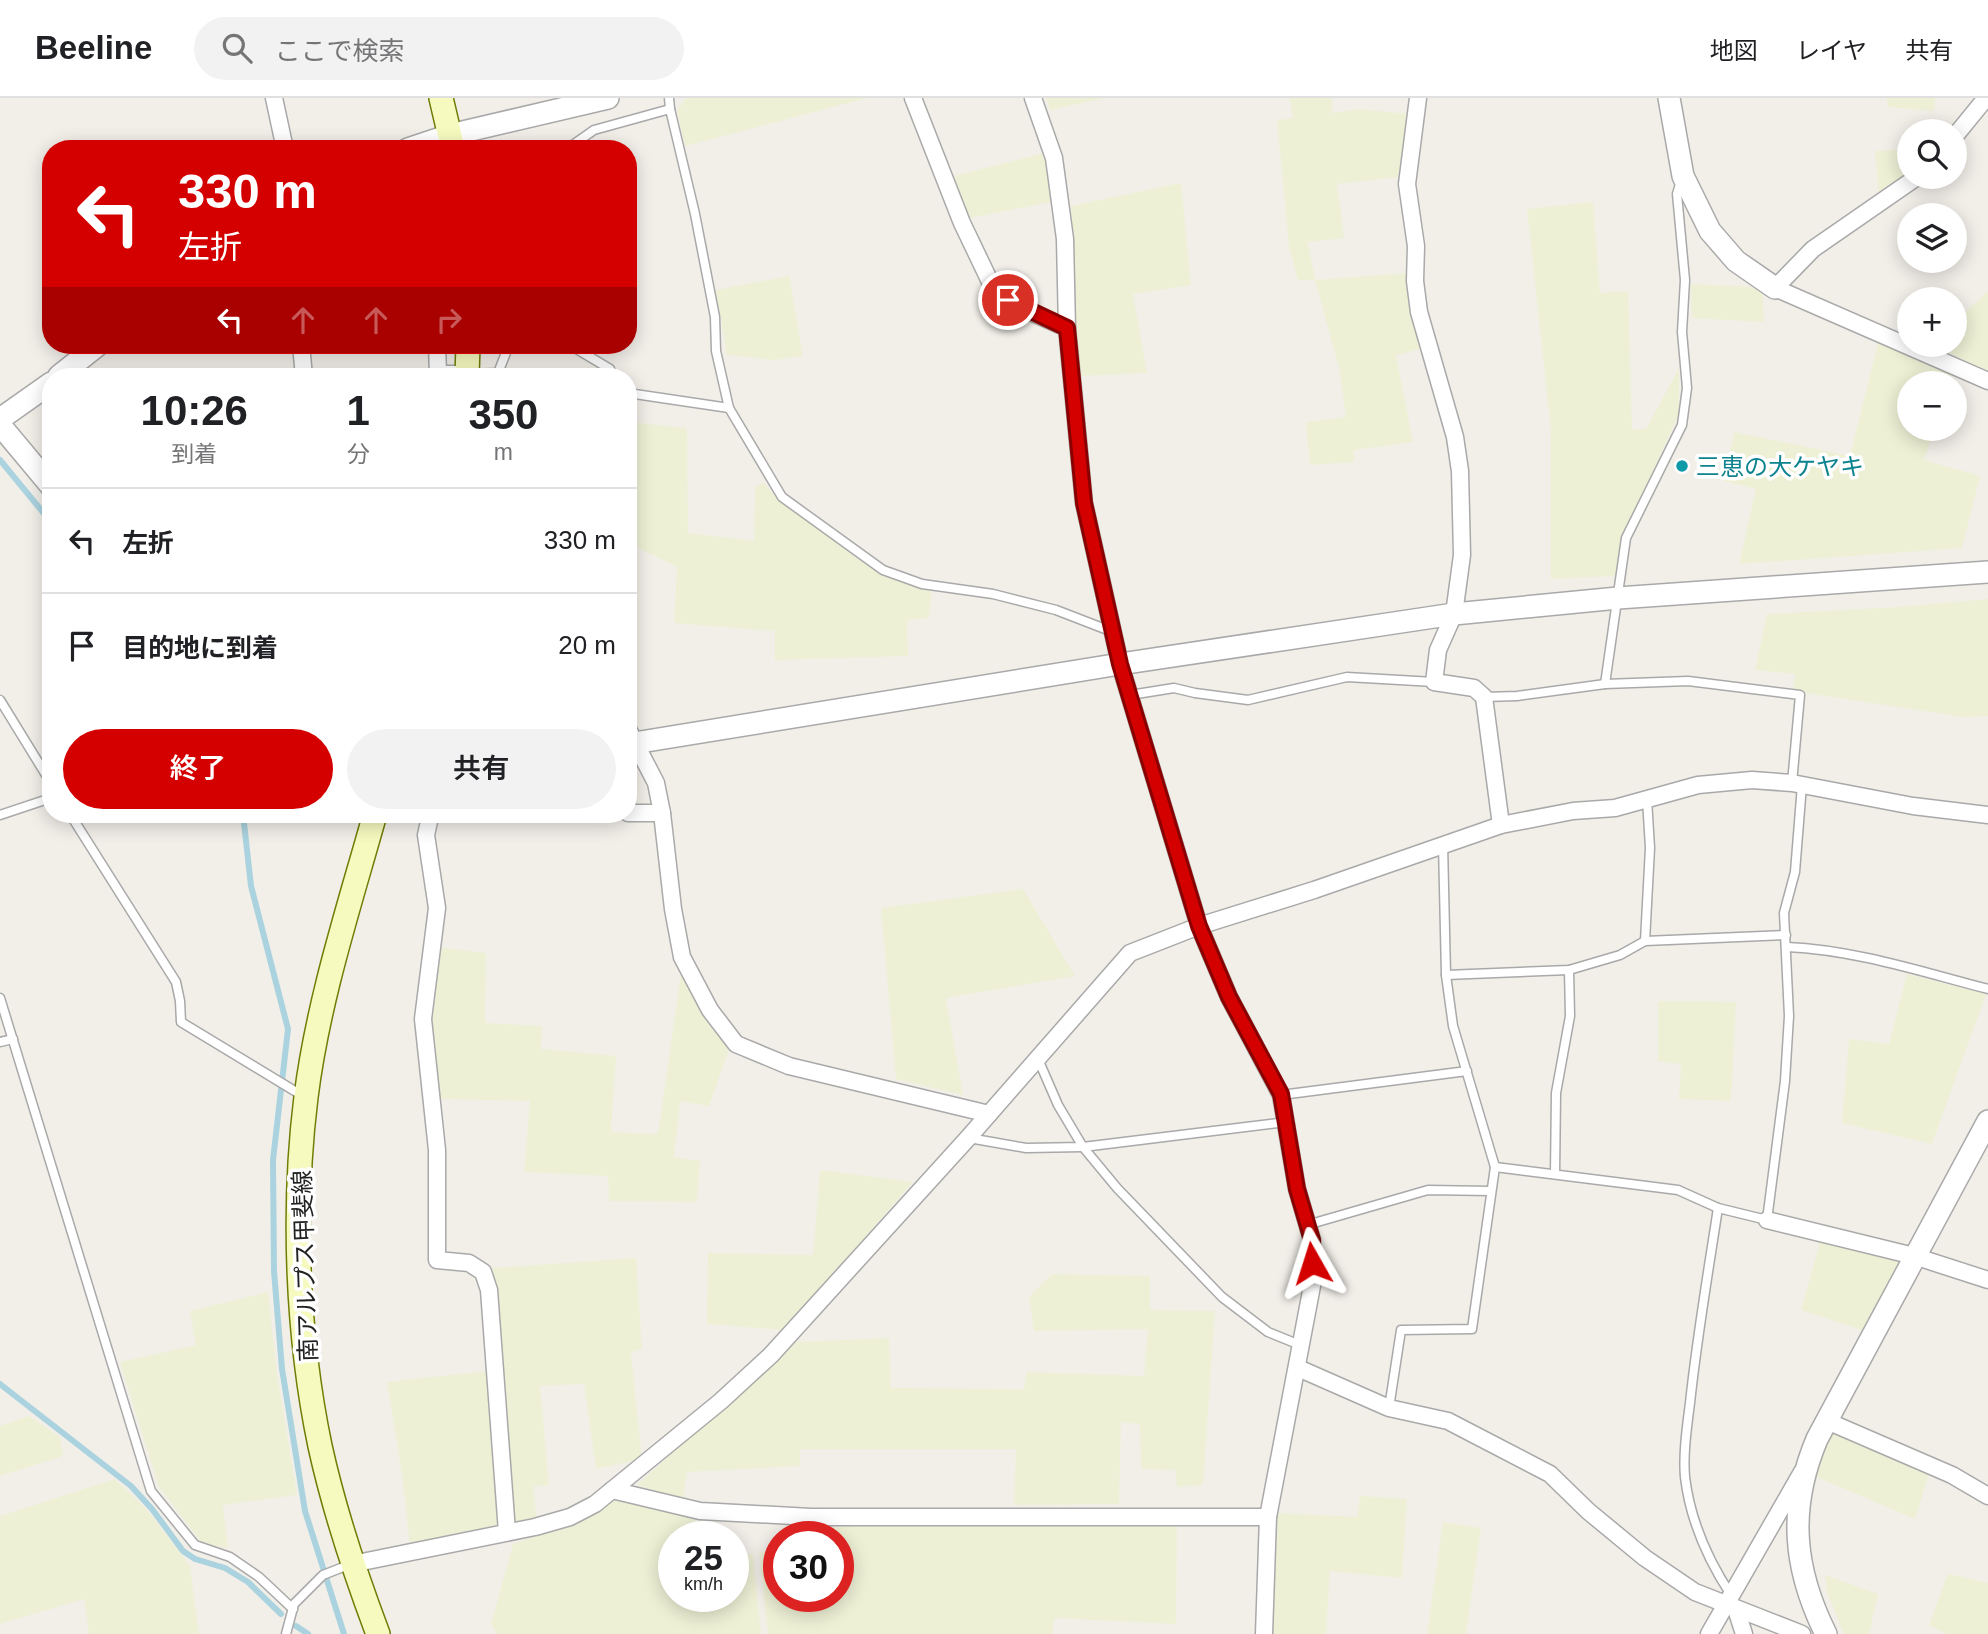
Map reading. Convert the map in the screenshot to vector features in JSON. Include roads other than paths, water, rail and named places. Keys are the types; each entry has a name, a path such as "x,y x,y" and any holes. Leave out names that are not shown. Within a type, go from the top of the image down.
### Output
{"main road":[{"path":"441,98 452,140"},
{"name":"南アルプス甲斐線","path":"373,823 321,1010 306,1098 299,1199 301,1291 308,1368 320,1446 352,1564 378,1634"}],"street":[{"path":"274,98 283,140"},
{"path":"459,140 608,98"},
{"path":"913,98 962,223 995,292 1021,308 1067,328"},
{"path":"1033,98 1054,158 1065,239 1067,328 1084,503 1120,664 1199,926 1229,997 1281,1094 1297,1189 1312,1240 1312,1286 1268,1517 1264,1634"},
{"path":"1418,98 1407,184 1416,246 1415,281 1419,312 1455,437 1460,471 1462,555 1454,614 1438,650 1434,682 1474,688 1484,697 1501,825"},
{"path":"1669,98 1683,176 1710,231 1736,261 1775,288 1988,381"},
{"path":"1967,121 1986,98"},
{"path":"1775,288 1813,249 1900,189"},
{"path":"69,368 87,354"},
{"path":"0,419 42,389"},
{"path":"0,425 42,475"},
{"path":"637,738 1454,614 1618,598 1988,572"},
{"path":"637,751 656,783 682,957 709,1010 736,1044 789,1066 989,1114"},
{"path":"352,1564 570,1517 595,1504 721,1401 771,1355 968,1138 1130,953 1199,926 1314,890 1501,825 1573,811 1615,808 1698,785 1752,780 1797,784 1913,806 1988,815"},
{"path":"637,813 662,813"},
{"path":"429,823 426,835 437,908 422,1019 437,1150 437,1260 468,1263 483,1272 489,1290 507,1532"},
{"path":"1709,1634 1731,1603 1988,1121"},
{"path":"1767,1220 1914,1256 1988,1280"},
{"path":"1298,1368 1389,1408 1448,1421 1550,1474 1588,1511 1644,1558 1695,1592 1731,1603 1802,1634"},
{"path":"1827,1420 1952,1475 1988,1496"},
{"path":"1806,1464 1797,1516 1798,1547 1807,1589 1826,1634"},
{"path":"612,1490 700,1511 811,1517 1268,1517"},
{"path":"1731,1603 1744,1634"}],"lane":[{"path":"669,98 715,317 716,351 729,408 782,497 883,570 922,583 993,594 1056,610 1113,632"},
{"path":"580,140 594,130 670,109"},
{"path":"1605,684 1626,538 1682,425 1687,388 1682,332 1685,280 1677,194 1683,176"},
{"path":"585,354 608,368"},
{"path":"637,394 729,408"},
{"path":"1129,695 1174,688 1248,700 1347,677 1434,682"},
{"path":"1484,697 1517,696 1605,684 1688,681 1800,695 1795,872 1784,914 1789,1016 1785,1081 1767,1220 1718,1208 1678,1190 1495,1167"},
{"path":"0,700 42,768"},
{"path":"1645,941 1650,848 1647,799"},
{"path":"0,815 42,801"},
{"path":"76,823 176,982 181,1022 306,1098"},
{"path":"1389,1408 1401,1330 1472,1329 1495,1167 1453,1026 1446,975 1443,844"},
{"path":"1446,975 1569,970 1620,955 1645,941 1786,935"},
{"path":"1787,947 1824,948 1988,989"},
{"path":"1555,1174 1556,1093 1570,1016 1569,970"},
{"path":"0,998 150,1491 195,1545 230,1557 259,1577 293,1609"},
{"path":"0,1042 13,1039"},
{"path":"1038,1059 1058,1105 1083,1147 1117,1188 1222,1297 1268,1332 1300,1345"},
{"path":"1281,1094 1467,1071"},
{"path":"968,1138 1026,1148 1083,1147 1286,1122"},
{"path":"1307,1225 1429,1190 1491,1191"},
{"path":"1718,1208 1696,1342 1685,1476 1694,1517 1705,1549 1731,1603"},
{"path":"286,1634 294,1604 323,1575 352,1564"}],"waterway":[{"path":"0,460 42,511"},
{"path":"244,823 251,886 288,1029 273,1160 274,1271 282,1369 305,1511 344,1634"},
{"path":"0,1384 131,1486 183,1551 195,1559 225,1568 248,1582 281,1614"},
{"path":"296,1626 308,1634"}],"place":[{"name":"三恵の大ケヤキ","path":"1682,466"}]}
